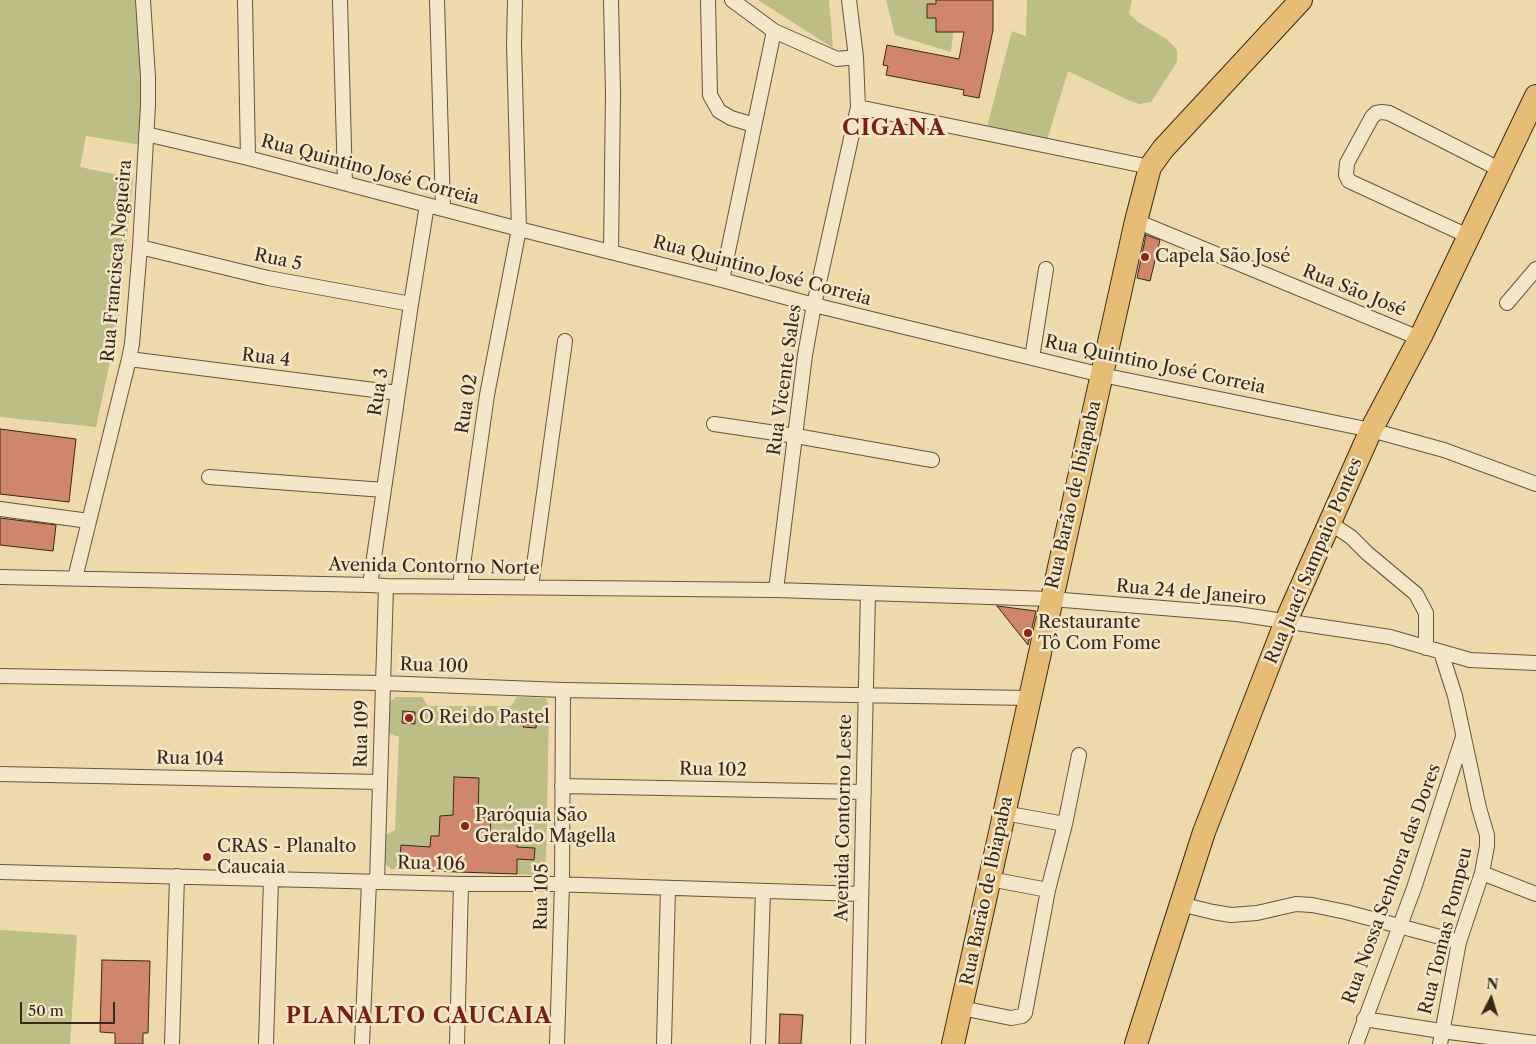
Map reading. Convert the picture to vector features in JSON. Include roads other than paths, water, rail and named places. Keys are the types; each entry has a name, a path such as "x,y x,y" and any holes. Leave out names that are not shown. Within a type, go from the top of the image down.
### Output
{"main road":[{"name":"Rua Barão de Ibiapaba","path":"953,1044 1051,599 1136,221 1150,167 1163,149 1301,0"},
{"name":"Rua Juací Sampaio Pontes","path":"1136,1044 1204,832 1286,621 1371,430 1419,338 1501,170 1529,127 1536,96"}],"street":[{"name":"Rua Francisca Nogueira","path":"75,578 130,359 140,247 146,134 148,77 143,0"},
{"path":"245,0 248,158"},
{"path":"340,0 346,183"},
{"path":"437,0 443,208"},
{"name":"Rua 02","path":"460,586 487,395 519,229 515,0"},
{"path":"611,0 613,92 611,252"},
{"path":"708,0 710,95 719,111 731,118 754,125"},
{"path":"732,0 774,32 837,59 856,57"},
{"name":"Rua Vicente Sales","path":"776,590 804,364 814,305 858,107 856,57 849,0"},
{"path":"722,280 774,32"},
{"path":"858,107 1150,167"},
{"path":"1468,236 1349,182 1346,176 1347,163 1372,116 1382,112 1389,113 1501,170"},
{"name":"Rua Quintino José Correia","path":"146,134 346,183 814,305 1102,375 1371,430 1444,450 1536,484"},
{"name":"Rua 3","path":"370,585 427,205"},
{"name":"Rua São José","path":"1136,221 1419,338"},
{"name":"Rua 5","path":"140,247 268,278 411,304"},
{"path":"1032,358 1046,269"},
{"path":"1507,303 1536,269"},
{"path":"531,587 566,341"},
{"name":"Rua 4","path":"130,359 398,393"},
{"path":"714,424 796,436 932,460"},
{"path":"209,477 384,490"},
{"path":"0,509 89,521"},
{"path":"1330,523 1351,537 1366,554 1416,594 1426,613 1426,648"},
{"name":"Avenida Contorno Norte","path":"0,577 386,586 776,590 868,593"},
{"name":"Rua 109","path":"362,1044 380,782 386,586"},
{"name":"Rua 24 de Janeiro","path":"868,593 1051,599 1237,614 1390,637 1470,660 1536,663"},
{"name":"Avenida Contorno Leste","path":"858,1044 868,593"},
{"name":"Rua Tomas Pompeu","path":"1440,1038 1459,942 1482,873 1487,846 1487,835 1479,808 1455,696 1441,652"},
{"name":"Rua 100","path":"0,676 382,683 563,690 1029,698"},
{"name":"Rua 105","path":"557,1044 562,884 563,690"},
{"name":"Rua Nossa Senhora das Dores","path":"1356,1044 1400,926 1463,736"},
{"path":"961,1008 1011,1018 1022,1016 1024,1012 1048,890 1065,824 1078,755"},
{"name":"Rua 104","path":"0,774 380,782"},
{"name":"Rua 102","path":"562,786 864,792"},
{"path":"1004,813 1065,824"},
{"name":"Rua 106","path":"0,872 461,884 562,884 862,894"},
{"path":"1482,873 1536,894"},
{"path":"172,1044 177,876"},
{"path":"266,1044 271,879"},
{"path":"990,879 1048,890"},
{"path":"457,1044 461,884"},
{"path":"664,1044 668,888"},
{"path":"758,1044 763,891"},
{"path":"1180,904 1231,915 1257,914 1296,904 1312,904 1459,942"},
{"path":"1364,1019 1440,1038 1536,1043"}],"place":[{"name":"Capela São José","path":"1145,257"},
{"name":"Restaurante Tô Com Fome","path":"1028,633"},
{"name":"O Rei do Pastel","path":"409,718"},
{"name":"Paróquia São Geraldo Magella","path":"465,826"},
{"name":"CRAS - Planalto Caucaia","path":"207,857"}],"district":[{"name":"CIGANA","path":"894,129"},
{"name":"PLANALTO CAUCAIA","path":"419,1017"}]}
